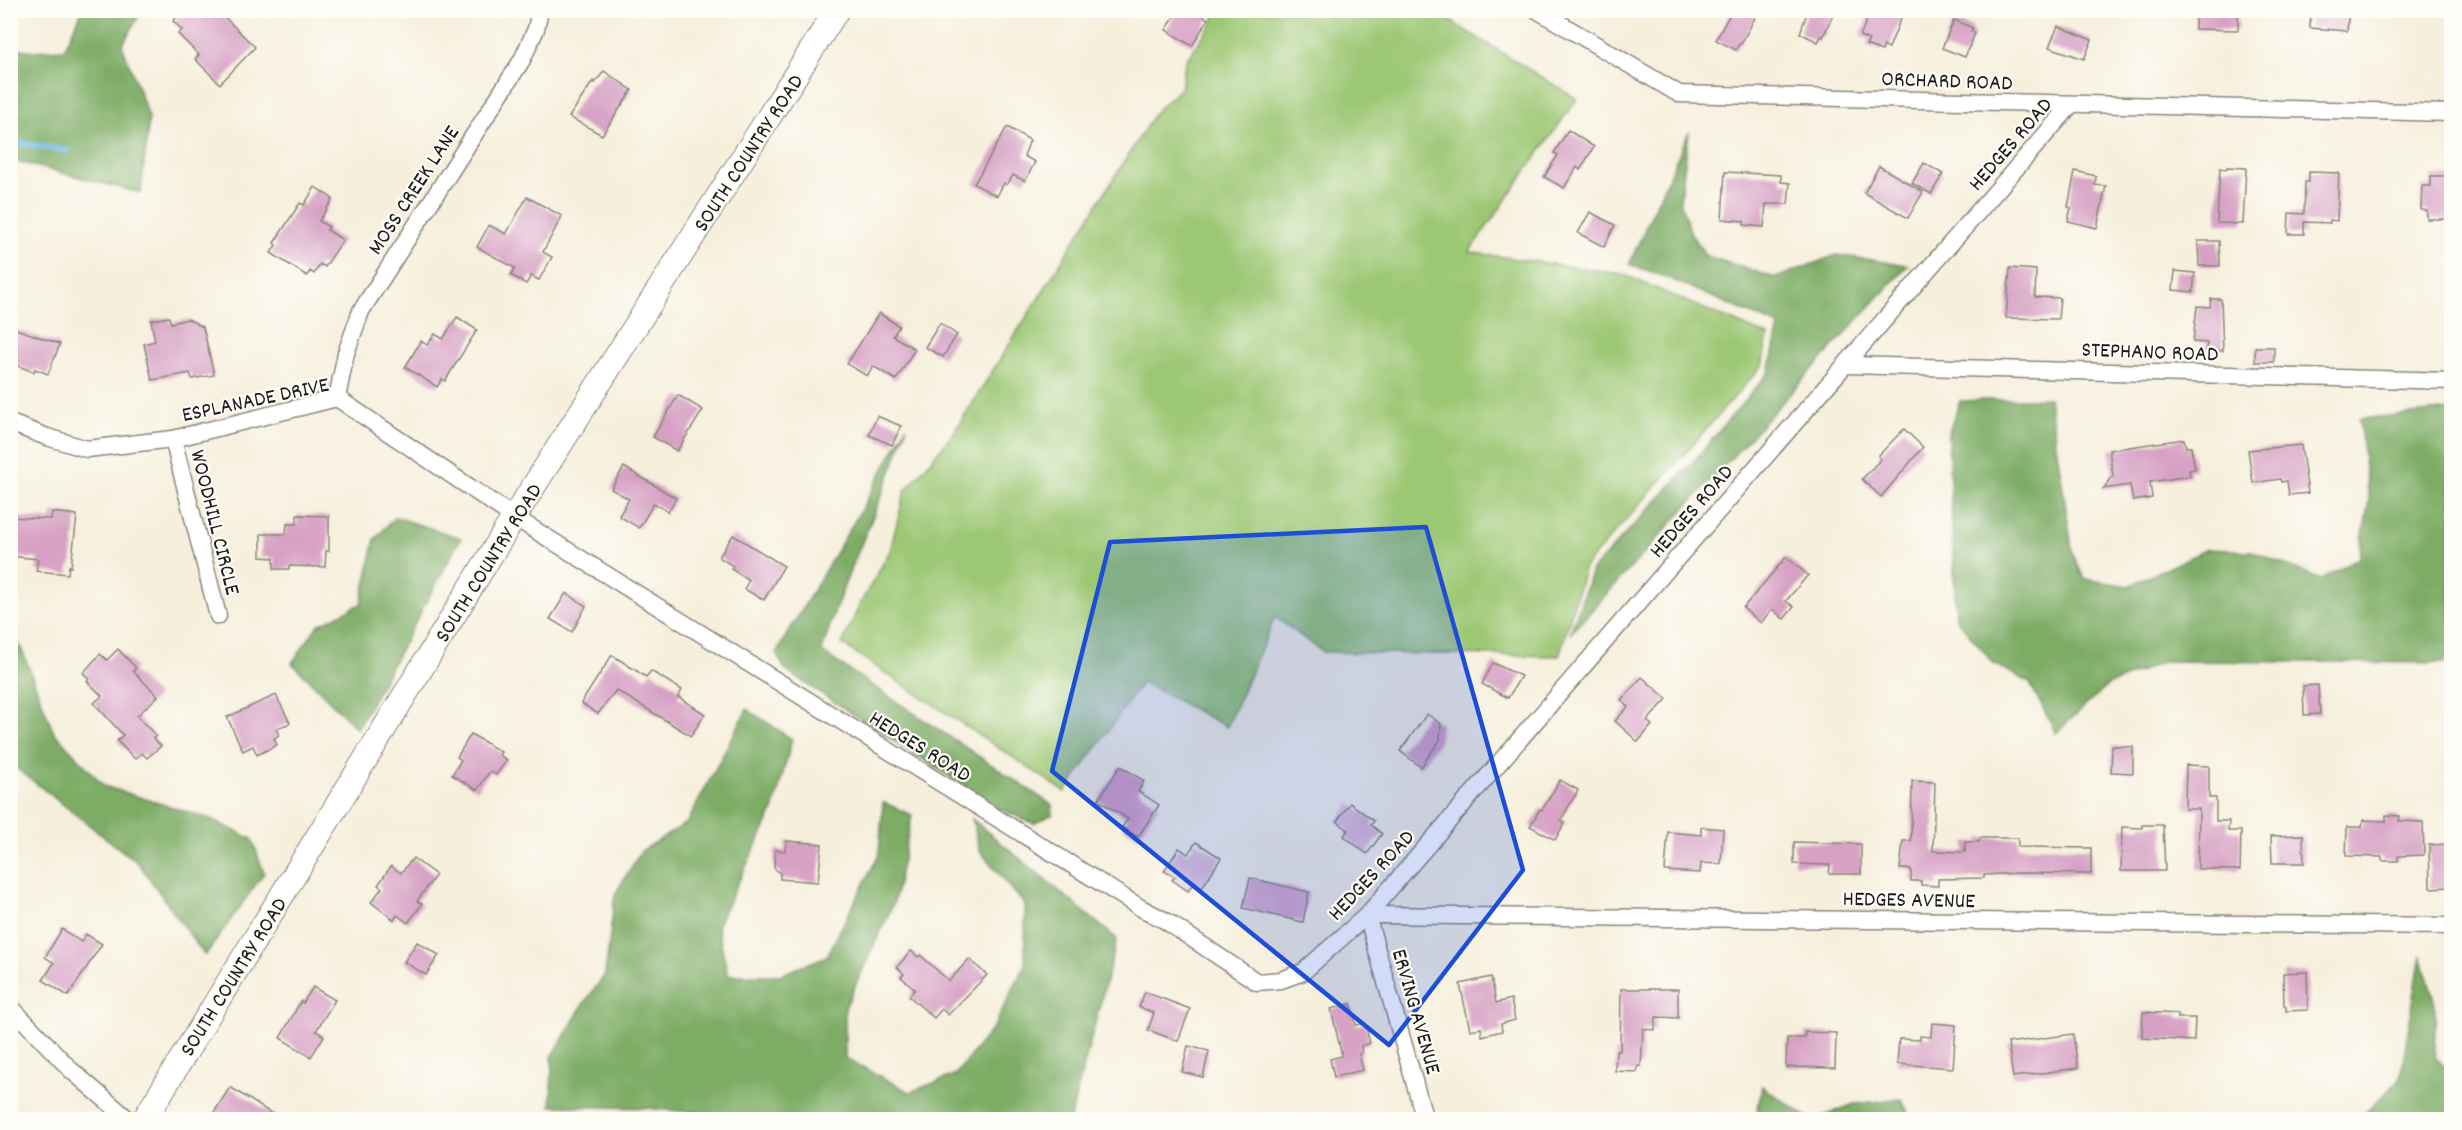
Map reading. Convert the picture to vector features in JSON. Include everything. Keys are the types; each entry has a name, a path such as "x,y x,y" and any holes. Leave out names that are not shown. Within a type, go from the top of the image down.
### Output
{"main road":[{"name":"SOUTH COUNTRY ROAD","path":"144,1119 514,518 837,10"}],"street":[{"name":"MOSS CREEK LANE","path":"337,398 346,353 361,311 522,60 536,29 540,10"},
{"name":"ORCHARD ROAD","path":"1537,10 1679,94 2072,105 2451,112"},
{"name":"HEDGES ROAD","path":"514,518 1141,908 1166,921 1257,982 1281,980 1303,972 1367,915 2072,105"},
{"name":"STEPHANO ROAD","path":"1847,365 2451,381"},
{"name":"ESPLANADE DRIVE","path":"10,423 87,449 173,439 337,398 514,518"},
{"name":"WOODHILL CIRCLE","path":"173,439 218,616"},
{"name":"HEDGES AVENUE","path":"1367,915 2451,926"},
{"name":"ERVING AVENUE","path":"1367,915 1425,1119"},
{"path":"10,1006 71,1070 129,1119"}],"highlighted area":[{"path":"1426,527 1523,870 1389,1045 1052,771 1110,542"}],"green space":[{"path":"82,11 142,11 122,45 149,117 141,193 11,160 11,47 31,51 64,49"},
{"path":"1215,11 1434,11 1577,99 1469,252 1622,274 1768,336 1762,366 1585,566 1559,656 1323,652 1275,617 1227,727 1142,682 1065,792 842,644 860,604 890,551 905,491 953,434 1156,111 1181,88 1185,62 1214,20"},
{"path":"1689,132 1680,201 1691,234 1706,256 1776,278 1836,255 1908,265 1570,634 1592,570 1692,463 1769,372 1779,326 1668,278 1629,264"},
{"path":"2049,398 2073,554 2084,579 2129,586 2207,549 2251,551 2321,579 2359,558 2369,500 2359,419 2451,410 2451,663 2164,661 2108,685 2056,733 2029,682 1994,664 1956,618 1948,434 1960,401"},
{"path":"907,426 887,483 841,595 822,652 1052,805 1053,814 1034,824 1000,809 786,671 776,653 860,512"},
{"path":"395,517 461,538 357,729 292,663 318,625 361,604 375,539"},
{"path":"20,645 53,731 104,786 210,819 252,839 264,873 205,956 139,864 11,764 11,666"},
{"path":"747,709 792,739 773,811 717,926 728,975 780,975 827,956 879,854 883,802 912,815 894,902 845,1008 845,1058 910,1092 955,1075 995,1025 1025,964 1025,905 980,851 972,819 1117,939 1070,1119 779,1120 645,1108 551,1106 552,1057 584,1003 605,975 615,894 641,851 687,823"},
{"path":"2421,955 2435,1004 2435,1057 2451,1073 2451,1119 2350,1119 2365,1113 2400,1079"},
{"path":"1762,1086 1810,1119 1756,1119"},
{"path":"1901,1099 1912,1119 1816,1119 1854,1104"}],"building":[{"path":"184,10 217,10 255,47 220,84 195,59 199,55 178,34 182,30 173,21"},
{"path":"1178,10 1194,10 1208,19 1192,46 1166,30"},
{"path":"1732,10 1759,10 1736,50 1716,40"},
{"path":"1808,10 1835,10 1823,37 1821,36 1818,42 1800,33"},
{"path":"1871,10 1904,10 1889,48 1884,46 1882,51 1866,45 1869,40 1860,36"},
{"path":"2195,10 2238,10 2238,30 2195,29"},
{"path":"2311,10 2349,10 2347,31 2310,28"},
{"path":"1954,20 1973,28 1971,31 1975,33 1965,57 1942,48"},
{"path":"2058,26 2092,40 2084,59 2049,47"},
{"path":"604,71 632,90 602,135 569,117 593,81 595,83"},
{"path":"1007,127 1030,140 1024,156 1035,162 1025,181 1013,175 1007,185 1004,183 997,196 974,184"},
{"path":"1568,130 1594,147 1580,170 1577,167 1564,188 1544,177 1558,155 1554,153"},
{"path":"1924,163 1943,174 1931,194 1912,183"},
{"path":"1879,166 1923,192 1908,218 1864,193"},
{"path":"2227,167 2246,168 2243,224 2217,223 2220,168 2227,169"},
{"path":"2075,171 2096,176 2095,185 2106,186 2097,228 2068,221 2071,208 2068,207"},
{"path":"1725,172 1781,175 1781,182 1790,183 1788,204 1766,204 1764,227 1744,225 1744,221 1722,219"},
{"path":"2309,172 2339,173 2337,221 2304,222 2304,234 2288,234 2289,213 2304,214 2305,182 2309,182"},
{"path":"2431,176 2451,176 2451,219 2427,219 2427,211 2421,210 2422,186 2431,186"},
{"path":"315,187 333,199 319,221 329,227 327,230 343,240 325,267 320,264 314,274 310,271 307,276 271,253 276,245 274,243 300,203 304,205"},
{"path":"527,197 562,216 543,252 552,257 539,280 531,276 526,284 511,275 515,268 477,247 489,225 506,234"},
{"path":"1590,212 1615,225 1604,247 1578,233"},
{"path":"2198,241 2219,241 2220,266 2199,266"},
{"path":"2010,268 2036,270 2035,297 2060,298 2058,319 2006,318"},
{"path":"2175,271 2195,273 2193,292 2173,290"},
{"path":"2211,299 2221,299 2223,351 2206,350 2207,343 2193,342 2197,306 2210,307"},
{"path":"879,313 899,326 893,336 915,349 896,380 873,366 867,376 847,364"},
{"path":"169,317 171,323 188,319 203,327 214,375 192,379 190,373 152,380 144,344 155,341 151,320"},
{"path":"457,317 477,330 445,381 442,379 437,387 405,367 421,341 427,345 435,334 443,339"},
{"path":"940,323 957,335 943,357 925,347"},
{"path":"10,327 60,344 48,374 35,369 34,372 10,363"},
{"path":"2255,347 2274,347 2274,362 2255,362"},
{"path":"678,395 703,410 677,451 653,437"},
{"path":"877,416 901,426 892,445 869,435"},
{"path":"1904,429 1923,447 1881,497 1862,479 1881,459 1878,456"},
{"path":"2184,439 2186,447 2191,447 2195,469 2189,470 2190,476 2150,482 2152,498 2133,501 2130,485 2103,489 2113,476 2109,450"},
{"path":"2301,445 2308,493 2289,495 2287,481 2281,482 2280,479 2253,483 2248,450"},
{"path":"624,467 676,498 668,512 654,503 639,528 619,516 629,499 611,489"},
{"path":"52,512 77,515 71,567 69,566 68,574 36,571 38,559 10,556 13,533 10,533 10,517 51,519"},
{"path":"297,515 329,516 329,551 326,551 325,567 289,566 289,569 274,569 274,558 261,557 261,534 286,534 287,524 297,524"},
{"path":"733,535 784,566 764,600 744,589 749,580 731,569 733,566 719,557"},
{"path":"1786,557 1808,575 1786,601 1794,607 1784,619 1772,609 1761,623 1743,608"},
{"path":"566,593 586,606 572,632 550,619"},
{"path":"118,649 136,668 133,671 158,696 137,716 156,736 153,738 161,746 147,758 142,753 135,759 117,741 123,735 94,703 102,696 87,681 89,679 83,673 100,654 107,660"},
{"path":"612,655 646,677 651,671 682,690 678,697 705,714 691,736 616,690 598,714 581,703"},
{"path":"1493,663 1521,676 1508,698 1482,684"},
{"path":"1642,677 1667,699 1647,721 1652,725 1638,742 1615,721 1628,707 1621,700"},
{"path":"2318,685 2320,714 2304,715 2303,686"},
{"path":"276,695 290,723 276,729 279,735 274,738 277,745 257,755 253,746 243,751 227,717"},
{"path":"1427,714 1441,724 1440,740 1421,767 1400,751"},
{"path":"471,734 501,752 499,755 507,760 496,775 490,771 477,790 452,775 461,760 457,757"},
{"path":"2112,746 2133,747 2133,773 2111,772"},
{"path":"2186,765 2209,766 2209,798 2216,798 2216,821 2229,821 2228,831 2241,831 2240,870 2198,869 2199,809 2185,809"},
{"path":"1120,766 1144,781 1138,791 1159,805 1138,837 1122,827 1128,819 1098,800"},
{"path":"1560,780 1578,790 1561,820 1565,822 1555,840 1530,826"},
{"path":"1912,781 1935,782 1933,851 1965,852 1965,842 1979,842 1980,838 2018,838 2018,847 2091,848 2091,874 1984,875 1984,878 1938,879 1938,886 1921,885 1921,881 1911,881 1911,869 1900,869 1903,841 1911,841"},
{"path":"1350,803 1374,821 1371,825 1382,834 1367,854 1344,836 1348,830 1337,821"},
{"path":"2386,815 2400,816 2399,821 2423,822 2424,855 2398,856 2398,861 2382,861 2382,857 2346,856 2347,827 2362,827 2363,820 2386,821"},
{"path":"2142,825 2163,825 2165,871 2121,871 2122,827 2142,828"},
{"path":"1701,827 1723,829 1721,864 1701,863 1700,873 1665,871 1668,832 1701,835"},
{"path":"2303,835 2304,863 2272,863 2271,836"},
{"path":"786,841 822,844 818,882 780,879 780,873 774,868 775,850 785,851"},
{"path":"1196,842 1221,858 1202,888 1194,882 1188,891 1172,880 1175,877 1164,871 1179,848 1188,854"},
{"path":"1794,842 1861,844 1861,874 1829,874 1830,865 1794,864"},
{"path":"2451,844 2451,887 2430,888 2429,845"},
{"path":"413,858 436,875 417,901 422,904 408,923 397,915 394,920 371,902 382,888 378,885 391,866 401,873"},
{"path":"1250,878 1309,892 1303,922 1243,908"},
{"path":"62,929 81,942 86,934 102,944 68,996 43,980 54,963 45,957"},
{"path":"417,942 439,955 426,975 404,962"},
{"path":"911,951 918,957 920,955 949,981 969,959 987,975 948,1015 942,1009 934,1018 909,996 915,989 901,977 904,974 897,967"},
{"path":"2307,972 2308,1010 2286,1011 2283,973"},
{"path":"1491,977 1496,1003 1511,999 1515,1020 1501,1024 1502,1031 1482,1036 1481,1028 1470,1030 1460,984"},
{"path":"313,987 335,1000 316,1031 324,1036 311,1057 280,1038 301,1001 303,1003"},
{"path":"1621,989 1678,989 1678,1018 1656,1017 1655,1030 1643,1029 1641,1066 1638,1066 1637,1072 1615,1071 1616,1051 1620,1051"},
{"path":"1145,992 1190,1009 1178,1041 1148,1030 1154,1013 1139,1007"},
{"path":"1351,1004 1356,1025 1365,1023 1370,1043 1361,1046 1362,1053 1359,1054 1363,1070 1334,1077 1330,1059 1342,1056 1331,1009"},
{"path":"2143,1012 2178,1014 2178,1018 2195,1018 2194,1041 2142,1038"},
{"path":"1932,1023 1956,1025 1953,1068 1897,1064 1899,1039 1920,1040 1920,1036 1931,1037"},
{"path":"1805,1032 1836,1033 1835,1068 1786,1067 1787,1038 1805,1038"},
{"path":"2073,1034 2078,1068 2013,1077 2008,1043"},
{"path":"1188,1046 1209,1051 1203,1077 1182,1072"},
{"path":"230,1087 280,1119 210,1119"}],"waterway":[{"path":"10,141 68,151"}]}
